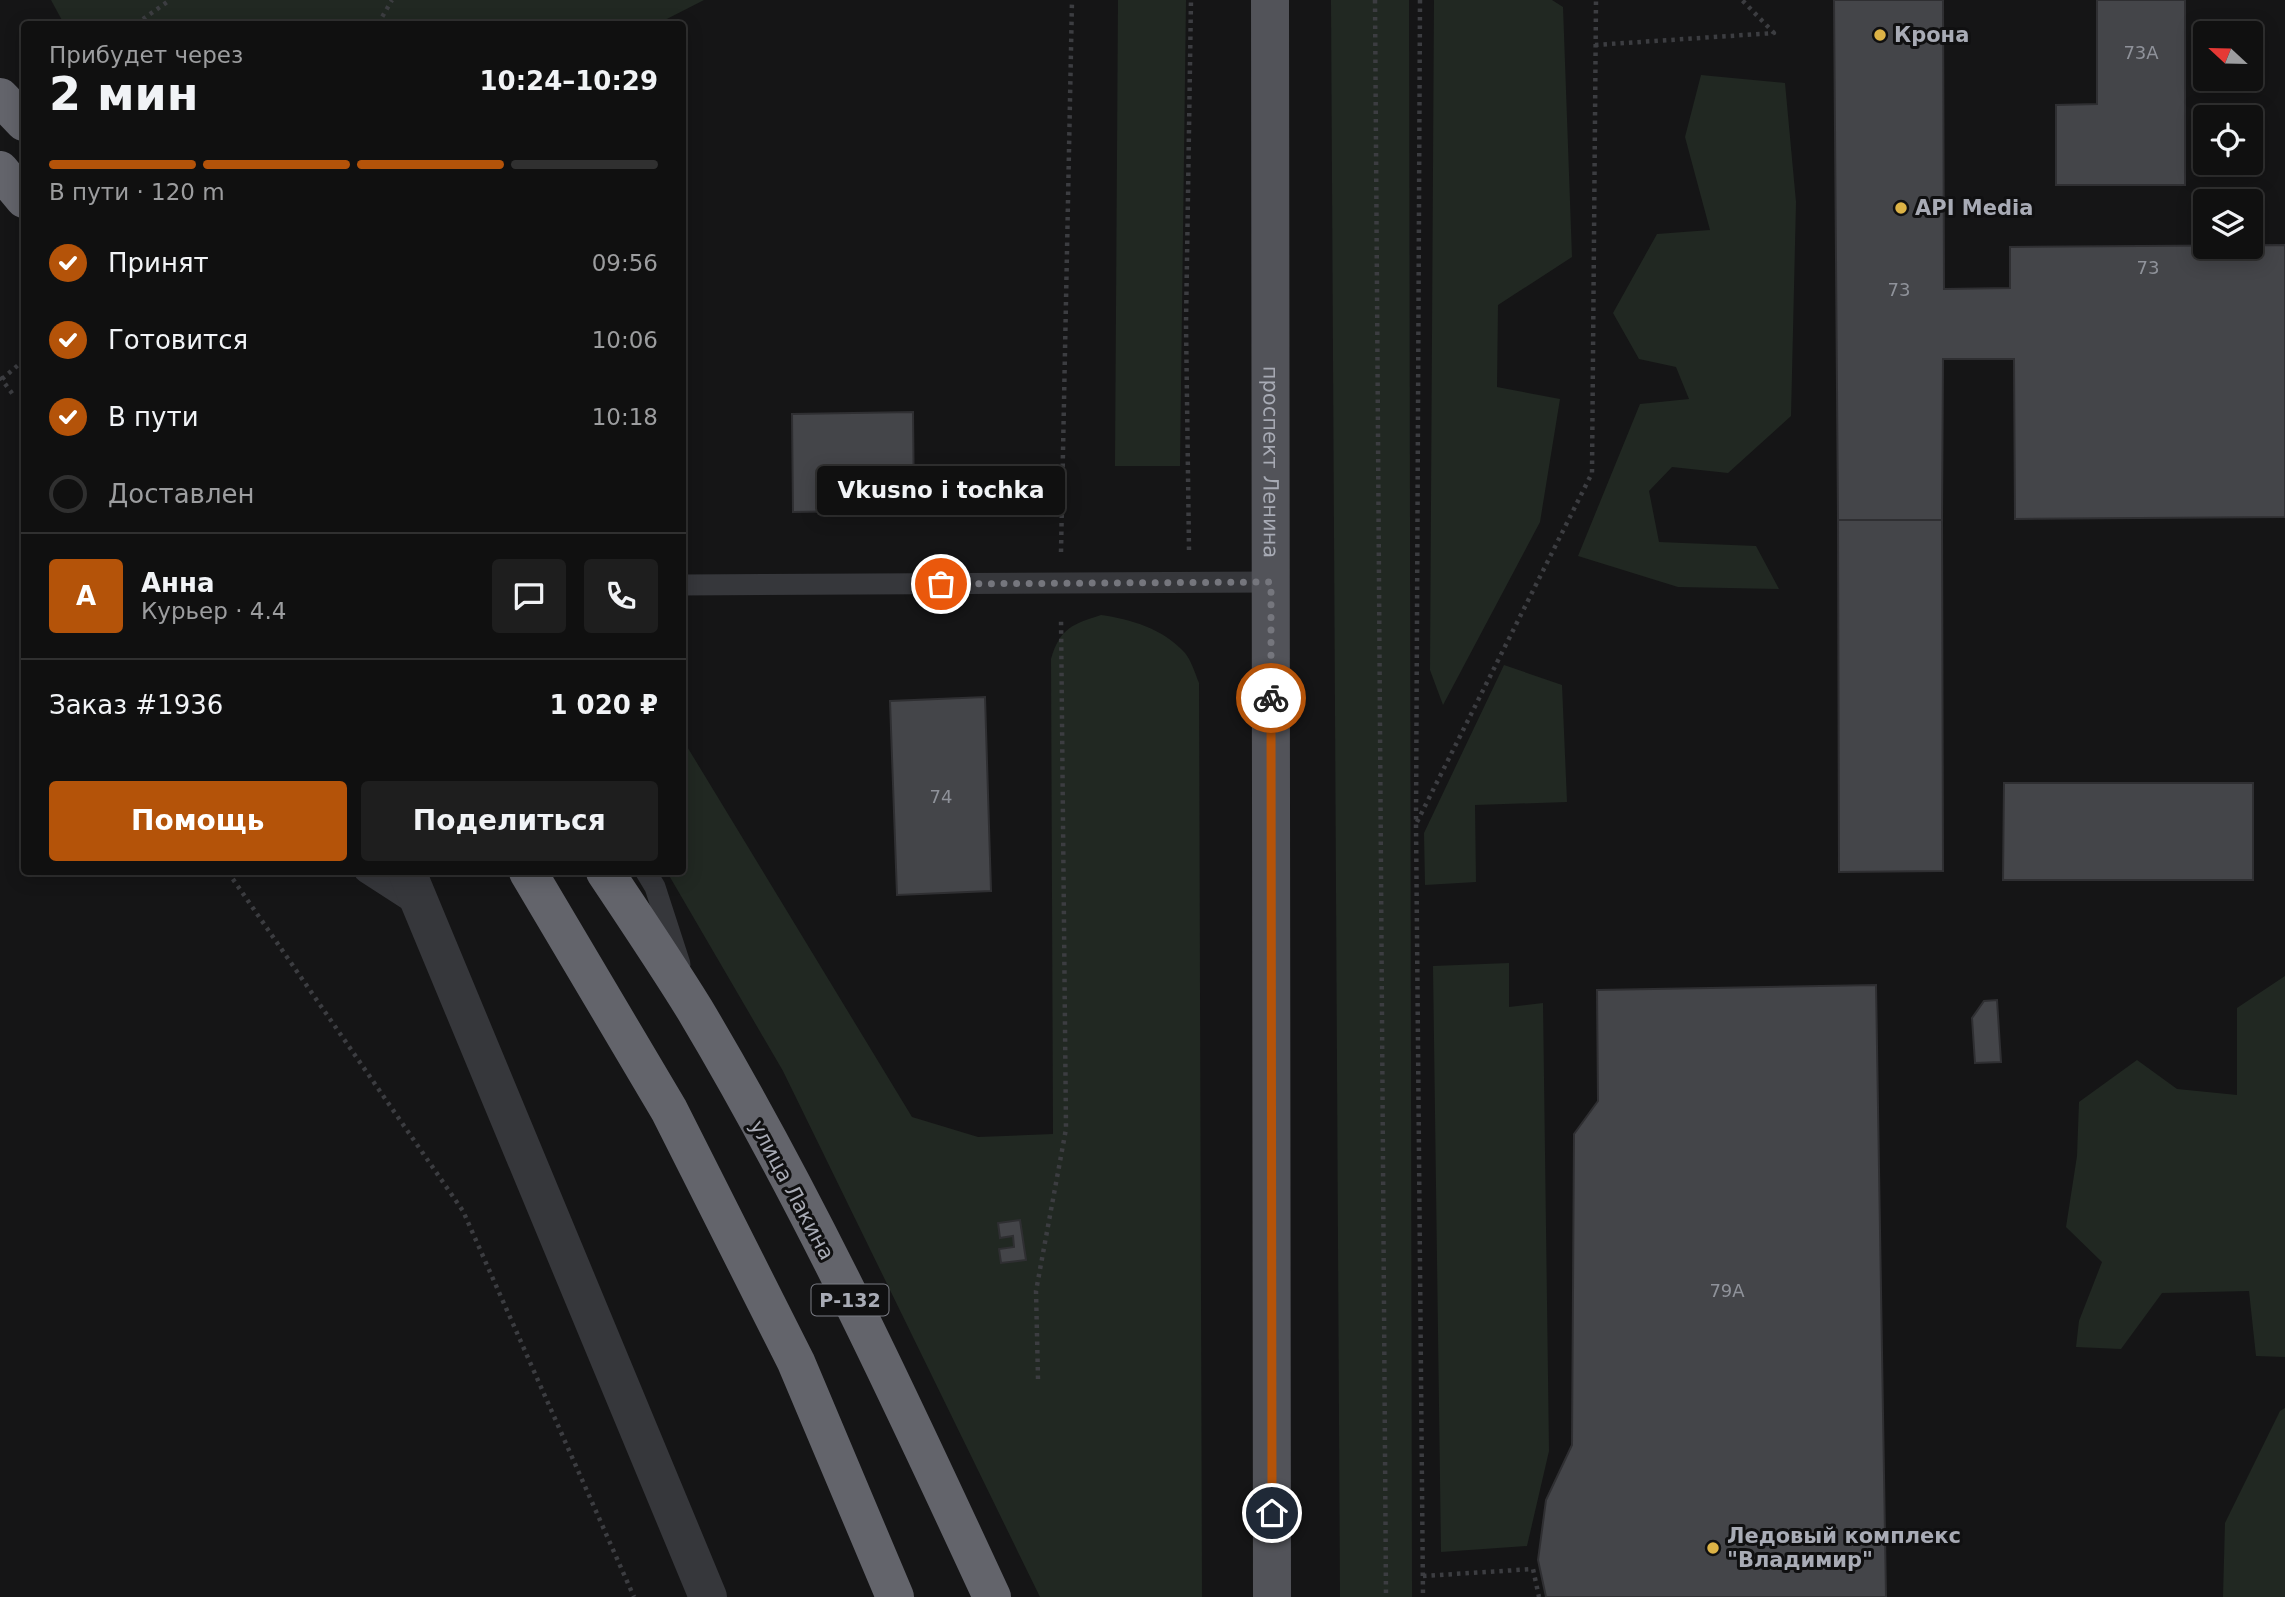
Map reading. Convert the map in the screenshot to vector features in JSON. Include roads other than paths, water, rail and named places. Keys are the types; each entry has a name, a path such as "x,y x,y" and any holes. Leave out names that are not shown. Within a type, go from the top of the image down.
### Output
{"highway":[{"path":"0,97 21,119"},
{"path":"0,170 21,195"},
{"path":"530,875 676,1122 796,1362 895,1597"},
{"name":"улица Лакина","path":"607,875 695,1010 799,1199 896,1389 992,1597"}],"main road":[{"name":"проспект Ленина","path":"1270,0 1272,1597"}],"street":[{"path":"408,875 708,1597"}],"lane":[{"path":"686,585 1271,582"},
{"path":"370,875 423,909"},
{"path":"648,875 655,887 695,1010"}],"place":[{"name":"Крона","path":"1880,35"},
{"name":"API Media","path":"1901,208"},
{"name":"Vkusno i tochka","path":"941,584"},
{"name":"Ледовый комплекс \"Владимир\"","path":"1713,1548"}]}
